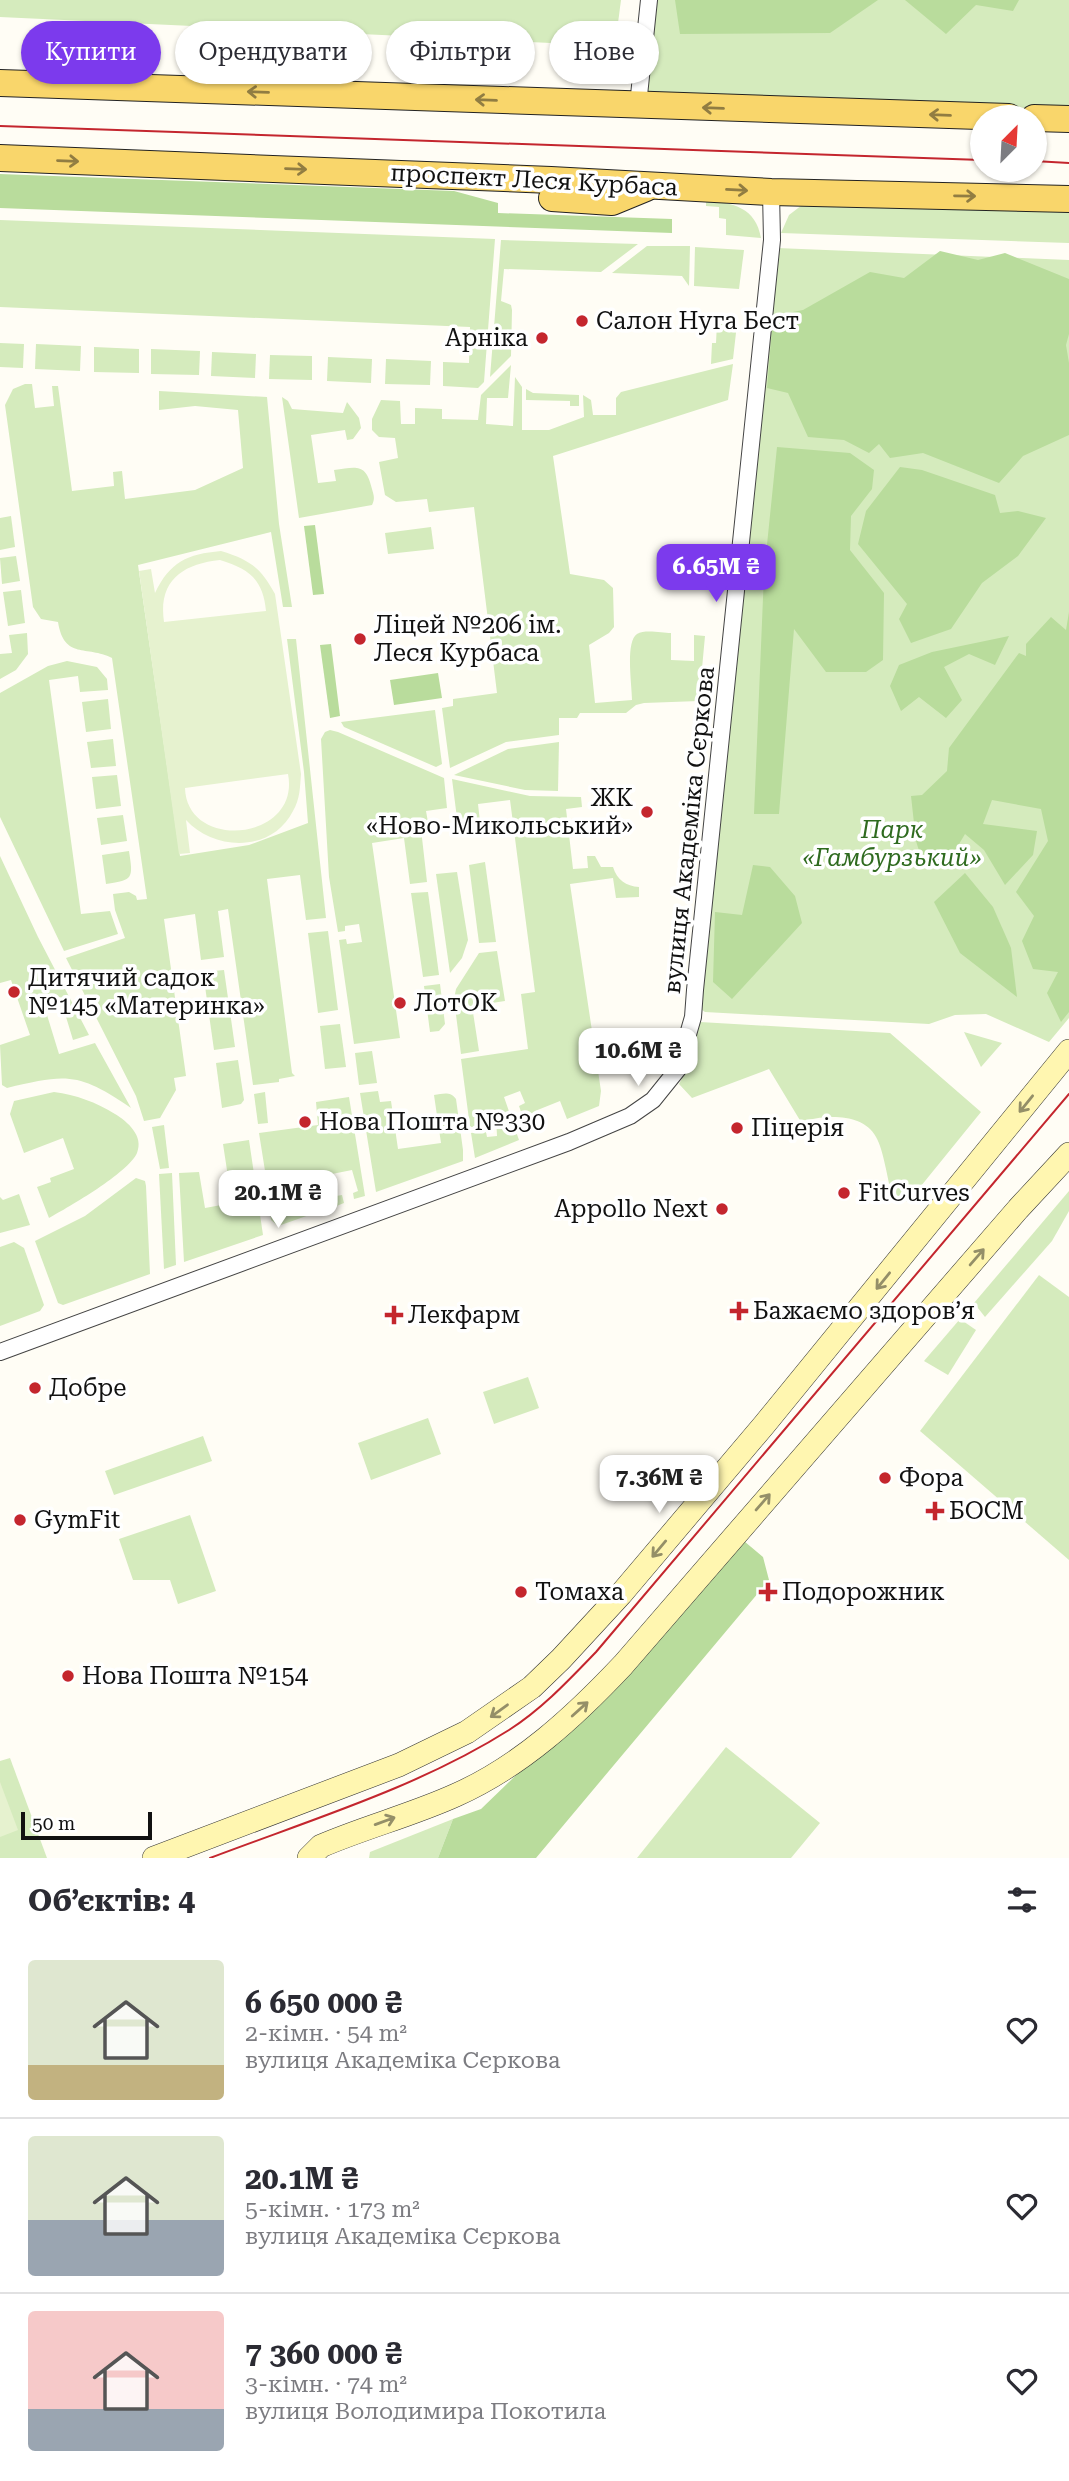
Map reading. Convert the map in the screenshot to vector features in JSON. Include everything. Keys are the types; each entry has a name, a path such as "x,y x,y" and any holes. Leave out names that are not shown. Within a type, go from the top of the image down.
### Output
{"main road":[{"path":"0,83 970,116"},
{"path":"1047,118 1069,119"},
{"name":"проспект Леся Курбаса","path":"0,158 443,175 513,196 612,202 650,187 669,186 1069,199"}],"street":[{"path":"638,105 649,0"},
{"name":"вулиця Академіка Сєркова","path":"0,1352 581,1137 630,1116 653,1100 678,1069 694,1004 772,240 771,191"},
{"path":"154,1858 430,1751 476,1726 532,1686 561,1660 621,1594 764,1425 1069,1051"},
{"path":"315,1852 481,1783 518,1759 586,1704 623,1665 1018,1209 1068,1156"}],"green space":[{"path":"0,0 621,0 618,21 549,21 549,43 535,42 535,21 386,21 386,35 372,35 372,21 175,21 175,25 161,25 161,21 0,17"},
{"path":"657,0 1069,0 1069,110 1047,109 1047,105 970,106 646,95 647,84 659,84 659,21 655,21"},
{"path":"675,0 878,0 830,33 680,34"},
{"path":"905,0 1019,0 1013,11 976,5 946,34"},
{"path":"0,174 454,191 498,203 498,213 672,219 672,233 0,208"},
{"path":"706,201 734,205 749,213 761,238 726,235 726,219 719,218 719,207 706,206"},
{"path":"806,202 1069,212 1069,243 781,233 789,215"},
{"path":"0,220 495,239 484,382 478,388 443,386 443,362 469,363 470,327 0,307"},
{"path":"501,240 638,244 601,272 504,269 501,301 511,305 512,310 511,356 490,377"},
{"path":"647,246 690,246 689,286 682,276 612,273"},
{"path":"695,247 744,250 739,289 694,286"},
{"name":"Парк «Гамбурзький»","path":"777,248 1069,260 1069,1018 1049,1042 986,1014 955,1015 929,1024 705,1012 698,1007"},
{"path":"940,251 978,260 1005,253 1069,279 1069,334 1066,345 1069,363 1069,435 1023,456 999,483 923,453 890,458 879,444 869,453 844,440 808,437 788,393 767,388 773,316 803,310 870,272 904,278"},
{"path":"717,323 737,324 733,359 711,364 712,343 716,343"},
{"path":"0,343 24,344 23,368 0,367"},
{"path":"36,344 81,346 80,371 35,369"},
{"path":"94,347 139,349 139,373 94,372"},
{"path":"151,349 200,351 199,375 151,374"},
{"path":"212,352 256,354 255,378 211,376"},
{"path":"270,355 312,356 312,380 269,379"},
{"path":"328,357 372,359 371,383 327,381"},
{"path":"386,359 431,361 430,385 385,384"},
{"path":"733,364 728,400 553,456 570,574 604,580 613,588 614,627 589,645 595,703 632,700 631,646 637,634 649,631 671,633 671,660 694,661 694,635 705,636 699,701 644,703 636,705 626,713 580,713 577,718 559,718 559,735 506,742 450,768 442,708 453,706 453,699 497,693 474,507 429,512 427,499 396,502 385,495 379,462 398,458 395,438 379,437 372,430 372,419 381,400 400,401 401,424 415,424 415,408 442,409 442,419 478,420 481,395 511,365 508,398 487,398 486,424 513,426 515,377 522,387 522,430 549,430 584,417 583,395 591,400 593,415 616,415 616,398 621,392"},
{"path":"32,384 35,408 54,406 52,386 58,386 72,491 114,486 113,472 122,471 125,499 195,490 243,468 238,410 195,406 159,410 159,391 267,397 279,524 292,607 283,607 271,532 138,565 180,856 249,845 308,823 287,639 296,639 326,918 306,920 300,875 267,879 292,1073 295,1076 279,1079 279,1082 253,1085 228,909 218,911 224,957 201,960 195,914 164,919 186,1076 174,1078 176,1090 160,1118 144,1121 136,1096 66,958 125,938 115,910 113,894 129,892 136,896 137,900 147,899 112,658 71,647 65,642 58,622 41,619 33,607 5,405 13,389"},
{"path":"526,389 533,393 579,395 579,406 570,406 570,401 526,400"},
{"path":"282,397 292,409 343,413 347,402 359,418 361,428 353,439 347,440 345,430 311,435 318,483 336,481 334,470 359,469 370,481 374,497 372,505 299,518"},
{"path":"777,447 850,453 874,470 872,489 851,516 850,550 884,593 883,660 866,672 826,672 794,629 779,814 754,814 764,574"},
{"path":"900,467 922,470 995,495 1000,513 1018,511 1046,518 1018,556 982,583 951,629 911,643 899,619 907,604 858,544 866,511"},
{"path":"11,516 15,547 0,550 0,518"},
{"path":"315,525 324,594 313,595 304,526"},
{"path":"431,527 434,549 388,554 385,533"},
{"path":"221,551 247,561 259,571 275,594 301,774 300,788 297,802 284,825 257,840 242,843 212,838 186,820 190,853 179,854 139,571 151,569 155,593 167,574 181,562 198,554","holes":["220,560 239,567 253,577 262,591 266,611 164,622 165,596 176,577 194,566","288,774 287,796 278,813 262,825 242,830 222,829 204,822 191,809 185,788"]},
{"path":"16,556 20,581 2,584 0,558"},
{"path":"21,590 25,623 8,626 3,592"},
{"path":"1069,612 1069,1012 1061,1022 1047,993 1058,972 1033,969 1022,941 1034,916 1016,892 1048,841 1041,809 992,800 983,824 1037,831 1033,855 1005,885 984,850 965,834 946,866 921,857 916,841 911,796 922,795 947,771 949,748 1019,653 1026,656 1026,644 1051,617 1066,630"},
{"path":"27,633 28,654 16,670 0,679 0,654 12,653 9,635"},
{"path":"1009,636 995,665 969,654 944,667 962,700 946,718 919,697 901,711 890,686 899,665 932,652"},
{"path":"331,644 340,716 330,718 320,645"},
{"path":"67,661 97,667 107,679 108,690 80,692 78,676 49,680 81,914 110,911 118,934 64,951 0,817 0,693 48,666"},
{"path":"438,673 442,698 394,705 390,680"},
{"path":"108,699 111,729 86,732 82,702"},
{"path":"435,710 442,764 436,767 344,727 341,722"},
{"path":"330,730 444,778 447,808 426,811 429,828 421,829 427,882 410,884 404,838 372,843 400,1038 354,1044 339,940 346,939 347,944 362,942 359,924 345,926 345,931 338,932 329,877 321,739 325,732"},
{"path":"113,739 116,766 91,768 87,742"},
{"path":"559,742 558,791 525,790 454,775 508,749"},
{"path":"117,775 121,806 96,809 92,777"},
{"path":"452,779 530,796 581,797 582,807 566,809 573,869 588,868 587,856 595,856 601,867 613,867 623,882 639,887 639,897 616,898 613,878 570,884 601,1091 599,1106 567,1119 560,1101 535,1111 541,1124 527,1129 519,1106 525,1103 520,1091 504,1097 519,1140 475,1158 471,1133 486,1132 487,1137 497,1136 496,1116 479,1117 480,1127 470,1127 461,1059 528,1049 521,994 535,992 510,800 478,804 481,831 459,834"},
{"path":"123,815 127,841 101,845 97,818"},
{"path":"129,851 130,876 122,881 106,884 102,855"},
{"path":"0,856 89,1035 73,1040 60,997 43,1002 59,1054 95,1043 131,1108 98,1088 72,1079 44,1080 7,1088 2,1085 0,1045 30,1035 11,980 0,983"},
{"path":"485,862 496,942 479,943 469,865"},
{"path":"753,865 770,867 795,896 802,923 732,999 713,982 715,912 742,915"},
{"path":"457,872 468,940 462,958 450,973 436,874"},
{"path":"965,873 993,907 1011,948 1017,997 960,953 934,902"},
{"path":"428,892 439,975 423,977 411,893"},
{"path":"328,931 338,1010 318,1013 308,933"},
{"path":"497,951 505,1001 472,1006 479,1051 461,1054 454,999 456,989 479,953"},
{"path":"224,970 235,1047 214,1050 203,972"},
{"path":"440,984 445,1024 439,1031 430,1032 424,986"},
{"path":"700,1022 890,1033 981,1112 908,1202 892,1195 881,1150 870,1129 852,1119 831,1117 801,1122 769,1069 692,1098 679,1084 689,1065"},
{"path":"340,1024 346,1067 325,1069 320,1026"},
{"path":"964,1032 1002,1043 981,1067"},
{"path":"372,1051 377,1083 359,1085 355,1053"},
{"path":"238,1060 244,1100 241,1104 222,1108 216,1063"},
{"path":"378,1091 380,1102 391,1101 398,1149 441,1143 434,1095 454,1096 463,1161 376,1192 360,1093"},
{"path":"54,1092 86,1100 115,1114 134,1130 139,1147 122,1170 49,1218 37,1187 51,1182 50,1178 74,1169 63,1138 24,1153 10,1114 14,1101"},
{"path":"265,1092 268,1123 258,1124 254,1094"},
{"path":"349,1097 365,1196 354,1199 353,1193 358,1191 352,1170 332,1174 336,1196 342,1195 344,1203 329,1209 325,1199 313,1203 315,1213 278,1226 271,1220 269,1204 296,1205 294,1191 282,1191 282,1195 269,1196 259,1133 318,1125 316,1102"},
{"path":"164,1125 169,1168 160,1169 152,1127"},
{"path":"249,1140 263,1235 184,1262 179,1173 199,1172 205,1208 232,1203 223,1144"},
{"path":"172,1173 176,1265 164,1269 159,1174"},
{"path":"136,1178 145,1181 146,1186 150,1274 63,1305 58,1303 35,1241 85,1216"},
{"path":"1069,1191 1069,1211 1052,1241 985,1317 974,1303"},
{"path":"19,1194 30,1225 0,1233 0,1197 3,1200"},
{"path":"14,1242 24,1248 44,1305 40,1311 0,1326 0,1247"},
{"path":"1039,1275 1069,1297 1069,1560 920,1431"},
{"path":"960,1319 976,1330 948,1375 924,1361"},
{"path":"528,1377 539,1408 494,1424 483,1392"},
{"path":"428,1418 441,1454 371,1480 358,1443"},
{"path":"203,1436 212,1461 114,1495 105,1471"},
{"path":"190,1515 216,1591 178,1604 170,1580 133,1580 119,1539"},
{"path":"738,1536 763,1557 769,1580 536,1858 438,1858 453,1819 481,1809 598,1696"},
{"path":"726,1747 820,1823 791,1858 637,1858"},
{"path":"10,1758 47,1858 0,1858 0,1761"},
{"path":"0,1782 18,1830 0,1837"},
{"path":"453,1819 438,1858 369,1858 370,1852"}],"tram line":[{"path":"0,126 970,160"},
{"path":"1047,162 1069,163"},
{"path":"210,1858 363,1801 438,1769 509,1730 544,1703 596,1652 1069,1094"}],"place":[{"name":"Салон Нуга Бест","path":"582,321"},
{"name":"Арніка","path":"542,338"},
{"name":"Ліцей №206 ім. Леся Курбаса","path":"360,639"},
{"name":"ЖК «Ново-Микольський»","path":"647,812"},
{"name":"Дитячий садок №145 «Материнка»","path":"14,992"},
{"name":"ЛотОК","path":"400,1003"},
{"name":"Нова Пошта №330","path":"305,1122"},
{"name":"Піцерія","path":"737,1128"},
{"name":"FitCurves","path":"844,1193"},
{"name":"Appollo Next","path":"722,1209"},
{"name":"Бажаємо здоровʼя","path":"739,1311"},
{"name":"Лекфарм","path":"394,1315"},
{"name":"Добре","path":"35,1388"},
{"name":"Фора","path":"885,1478"},
{"name":"БОСМ","path":"935,1511"},
{"name":"GymFit","path":"20,1520"},
{"name":"Томаха","path":"521,1592"},
{"name":"Подорожник","path":"768,1592"},
{"name":"Нова Пошта №154","path":"68,1676"}]}
